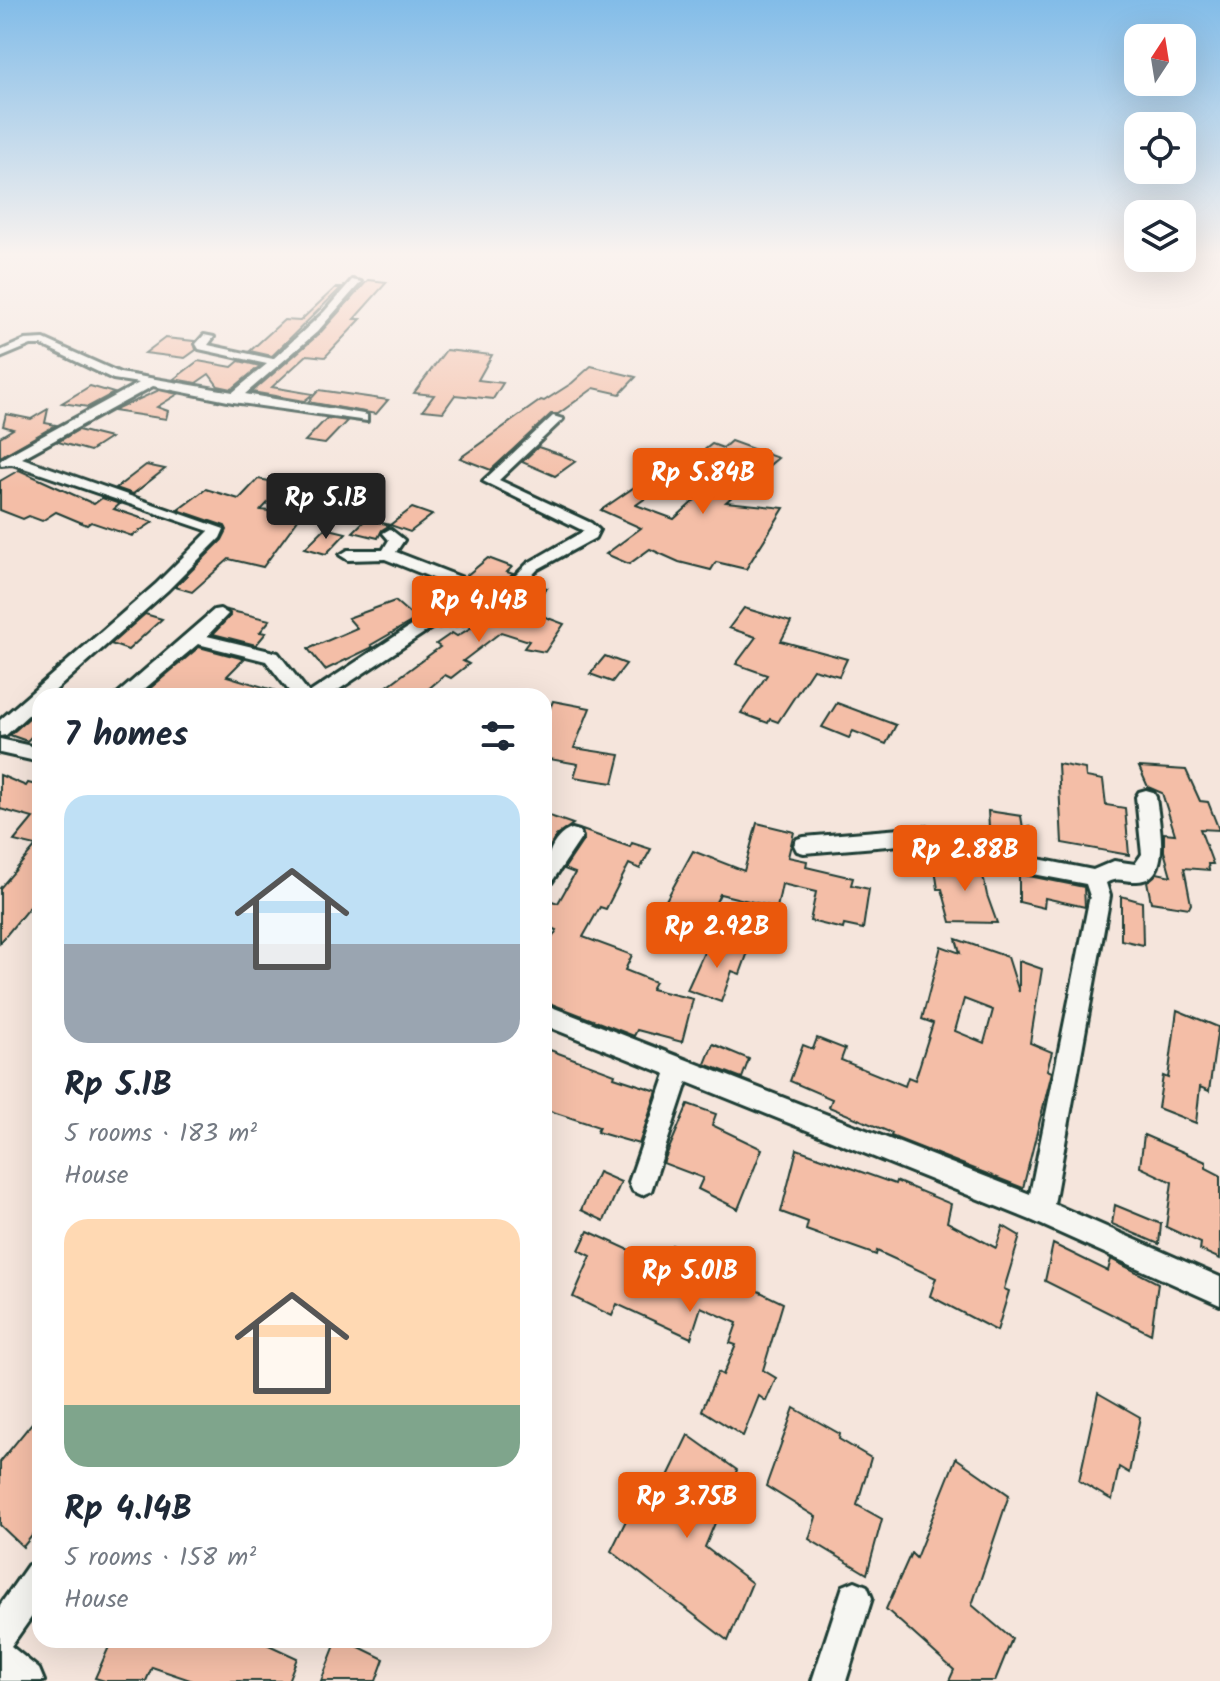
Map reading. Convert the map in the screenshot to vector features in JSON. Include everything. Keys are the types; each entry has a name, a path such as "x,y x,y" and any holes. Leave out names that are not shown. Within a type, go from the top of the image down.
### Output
{"street":[{"path":"233,398 310,332"},
{"path":"208,337 203,347 276,363"},
{"path":"0,355 29,342 44,342 102,371 149,383 363,418"},
{"path":"5,462 149,383"},
{"path":"328,688 429,622 464,621 501,599 533,566 590,535 592,530 490,481 557,419"},
{"path":"5,462 217,529 215,535 162,587 48,688"},
{"path":"387,554 397,540 390,533"},
{"path":"348,555 387,554 501,599"},
{"path":"134,688 220,614"},
{"path":"195,638 272,657 296,688"},
{"path":"0,730 32,702"},
{"path":"0,746 32,753"},
{"path":"1094,879 1114,869 1138,873 1149,865 1152,854 1146,797"},
{"path":"804,845 924,835 946,839 1002,860 1080,873 1094,879 1100,896 1040,1211"},
{"path":"552,866 572,837"},
{"path":"552,1017 1040,1211 1220,1291"},
{"path":"642,1182 679,1069"},
{"path":"0,1634 32,1588"},
{"path":"829,1681 855,1598"},
{"path":"0,1659 27,1681"}],"building":[{"path":"270,332 296,332 272,356 250,351"},
{"path":"348,332 325,357 307,355 272,387 313,394 304,401 252,392 319,334"},
{"path":"165,338 194,341 196,350 185,358 145,353"},
{"path":"446,350 492,355 478,380 503,383 493,399 455,395 443,412 423,410 434,395 414,393"},
{"path":"198,361 232,367 239,361 260,366 232,389 218,386 209,374 196,383 174,379"},
{"path":"591,366 636,377 620,394 594,388 558,414 551,414 491,470 460,458 541,400 572,383"},
{"path":"90,386 114,393 88,407 62,403"},
{"path":"159,390 178,394 157,407 168,411 166,419 113,411"},
{"path":"319,390 388,400 376,414 308,402"},
{"path":"48,409 45,423 56,425 0,457 0,437 13,429 3,426 6,414 31,419"},
{"path":"327,418 347,421 325,444 305,441"},
{"path":"78,430 110,438 90,451 58,442"},
{"path":"731,441 778,458 726,502 784,508 746,569 716,562 711,570 679,562 650,549 629,564 606,554 641,528 601,510 636,486 653,493 636,505 674,519 719,478 693,469 697,466 688,463 712,444 723,448"},
{"path":"538,447 576,461 555,476 522,462"},
{"path":"146,465 165,469 133,494 116,488"},
{"path":"19,470 94,504 102,498 120,504 114,509 153,522 132,536 91,522 87,525 56,512 42,521 29,516 23,519 0,510 0,481"},
{"path":"258,479 286,484 261,510 301,515 263,567 229,559 192,592 175,587 222,540 227,530 225,526 178,510 206,489 239,499"},
{"path":"412,508 432,515 410,532 390,525"},
{"path":"366,519 390,525 382,530 378,538 353,532"},
{"path":"325,528 346,533 326,554 305,548"},
{"path":"488,558 512,567 507,572 513,574 502,585 493,587 466,576"},
{"path":"530,581 547,588 524,609 564,624 545,652 524,648 529,641 501,632 463,661 469,664 451,678 445,675 430,688 385,688 440,647 436,644 452,633 457,636 509,605"},
{"path":"395,601 416,619 371,645 373,647 325,670 308,649 357,628 348,618"},
{"path":"744,608 791,622 781,641 847,659 839,676 813,669 778,722 770,719 768,723 741,713 767,675 736,664 756,637 729,628"},
{"path":"227,610 270,620 260,632 266,633 256,645 213,634 230,616"},
{"path":"145,614 162,619 128,650 111,644"},
{"path":"199,647 244,659 227,676 267,688 150,688"},
{"path":"605,656 626,664 612,682 590,674"},
{"path":"553,701 590,708 574,748 620,755 613,783 574,777 578,764 552,759"},
{"path":"837,703 896,725 886,744 853,731 849,738 822,727"},
{"path":"32,715 32,736 27,741 10,735"},
{"path":"1058,764 1085,769 1086,777 1103,780 1106,805 1125,808 1129,855 1062,843"},
{"path":"1139,767 1186,770 1200,801 1208,802 1219,830 1200,829 1213,864 1208,864 1209,870 1184,868 1191,904 1189,908 1151,902 1147,881 1157,873 1171,876 1164,851 1164,833 1175,834 1162,793 1148,787"},
{"path":"0,775 26,786 32,784 32,818 0,809"},
{"path":"988,811 1021,816 1023,828 1030,827 1033,855 990,844"},
{"path":"552,817 573,824 556,836 552,844"},
{"path":"32,819 32,845 14,841"},
{"path":"757,823 794,832 788,857 807,861 806,867 853,878 851,885 869,889 863,929 844,925 843,929 810,921 816,892 782,884 777,908 720,894 702,930 659,913 693,851 744,871"},
{"path":"582,830 630,847 632,843 651,849 640,869 629,864 606,909 600,907 583,937 632,955 625,970 655,982 651,989 693,999 682,1042 637,1030 634,1036 552,1004 552,938 557,930 552,928 552,901 558,903 575,873 564,869 584,839"},
{"path":"32,851 32,904 0,943 0,888"},
{"path":"934,863 981,866 997,923 951,922 942,889 938,889"},
{"path":"1019,874 1084,887 1085,907 1045,898 1044,908 1019,902"},
{"path":"1121,896 1142,902 1143,945 1121,940"},
{"path":"710,939 748,952 740,974 732,971 721,1002 687,990"},
{"path":"956,939 1008,957 1019,992 1019,961 1042,969 1030,1043 1052,1052 1047,1070 1052,1072 1023,1188 891,1136 892,1133 829,1107 832,1099 790,1081 803,1045 813,1049 817,1038 845,1049 841,1060 905,1086 908,1077 915,1080 933,1023 922,1019 941,946 960,953","holes":["964,999 993,1010 984,1043 955,1031"]},
{"path":"1177,1010 1218,1027 1209,1091 1200,1087 1196,1123 1158,1108 1163,1076 1168,1078"},
{"path":"713,1044 749,1059 742,1078 705,1064"},
{"path":"552,1051 657,1091 639,1144 597,1132 599,1127 552,1112"},
{"path":"688,1104 716,1114 712,1125 762,1149 738,1209 698,1189 703,1178 663,1163"},
{"path":"1144,1135 1206,1162 1206,1168 1220,1175 1220,1259 1200,1250 1201,1243 1166,1227 1172,1182 1140,1167"},
{"path":"797,1149 895,1184 896,1181 951,1204 947,1222 996,1248 1003,1226 1020,1236 1004,1289 1009,1291 997,1331 930,1296 936,1278 877,1251 876,1255 806,1230 808,1222 781,1212"},
{"path":"598,1172 621,1182 604,1221 581,1210"},
{"path":"1115,1205 1161,1224 1159,1244 1112,1224"},
{"path":"588,1231 664,1266 672,1245 705,1260 706,1257 732,1268 729,1277 783,1303 763,1370 776,1378 766,1401 759,1396 743,1436 702,1410 718,1372 723,1375 736,1345 730,1343 737,1323 701,1307 691,1338 617,1304 612,1316 573,1297 591,1256 579,1250"},
{"path":"1053,1244 1108,1271 1111,1259 1158,1283 1151,1334 1045,1281"},
{"path":"1098,1393 1140,1417 1129,1473 1119,1467 1112,1500 1079,1481"},
{"path":"794,1408 840,1434 839,1439 871,1458 857,1505 882,1519 867,1574 809,1539 816,1517 766,1486"},
{"path":"32,1423 32,1536 23,1547 0,1525 0,1462"},
{"path":"688,1435 737,1470 705,1547 752,1583 728,1641 611,1551 638,1496 653,1507"},
{"path":"956,1458 1009,1495 972,1605 1012,1639 995,1681 949,1681 954,1670 886,1609 911,1553 916,1558"},
{"path":"108,1648 275,1648 297,1658 288,1681 193,1681 152,1667 146,1681 105,1681 95,1678"},
{"path":"334,1648 361,1648 384,1659 376,1681 321,1681"}]}
